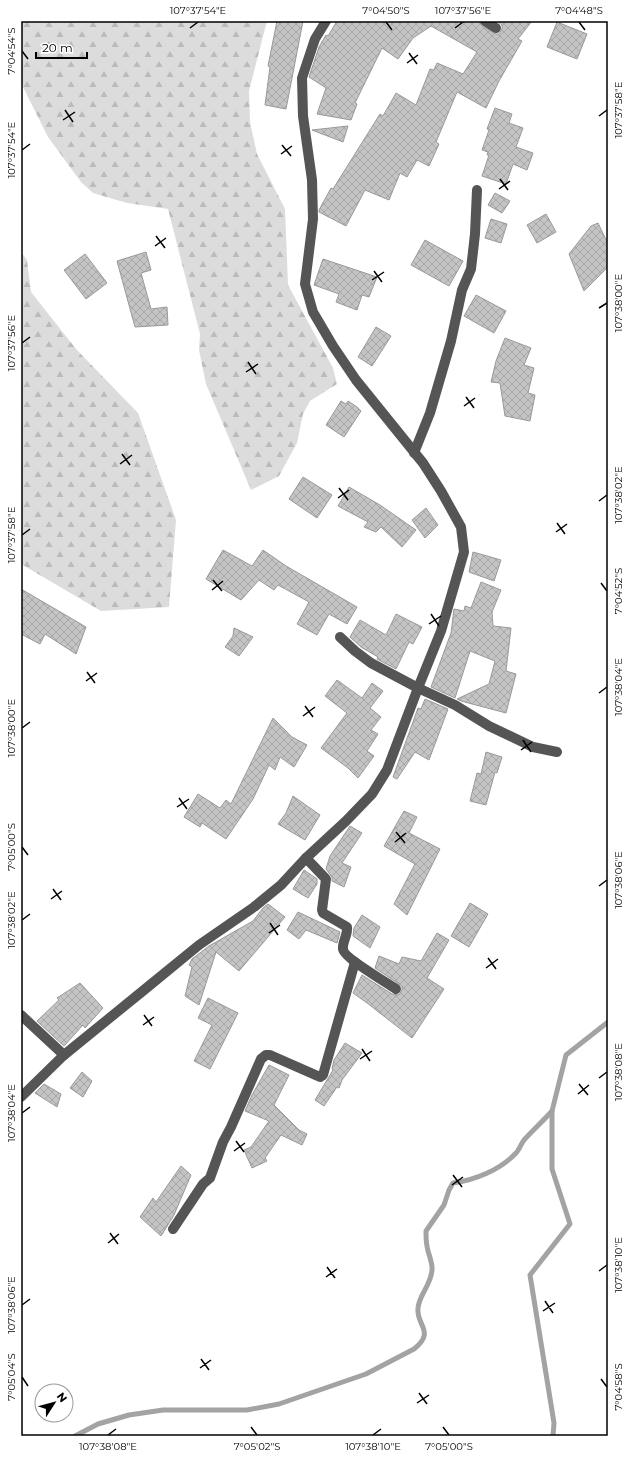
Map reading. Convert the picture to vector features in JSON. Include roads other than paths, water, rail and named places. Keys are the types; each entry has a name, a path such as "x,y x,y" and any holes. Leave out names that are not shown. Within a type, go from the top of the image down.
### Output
{"street":[{"path":"21,1097 64,1055 199,946 254,907 281,885 306,858 346,821 372,794 387,770 441,631 464,552 461,527 441,492 423,463 356,380 333,346 313,312 305,284 308,252 314,219 312,180 303,116 302,78 315,39 326,21"},
{"path":"485,21 496,28"},
{"path":"414,453 430,413 451,341 462,290 471,269 475,234 477,190"},
{"path":"340,637 371,663 418,688 455,705 489,726 533,747 557,752"},
{"path":"306,858 326,879 322,910 326,916 347,927 342,948 346,955 396,989"},
{"path":"173,1229 203,1184 210,1178 223,1142 261,1058 266,1055 270,1055 320,1077 323,1075 355,962"},
{"path":"21,1015 64,1055"}],"waterway":[{"path":"553,1436 554,1423 530,1275 570,1224 552,1169 552,1111 566,1055 608,1022"},
{"path":"75,1436 98,1424 129,1415 163,1410 247,1410 279,1404 366,1374 414,1349 424,1338 424,1328 418,1314 418,1308 420,1299 430,1280 432,1270 426,1231 444,1205 453,1183 478,1177 495,1169 510,1159 516,1153 524,1140 552,1111"}]}
